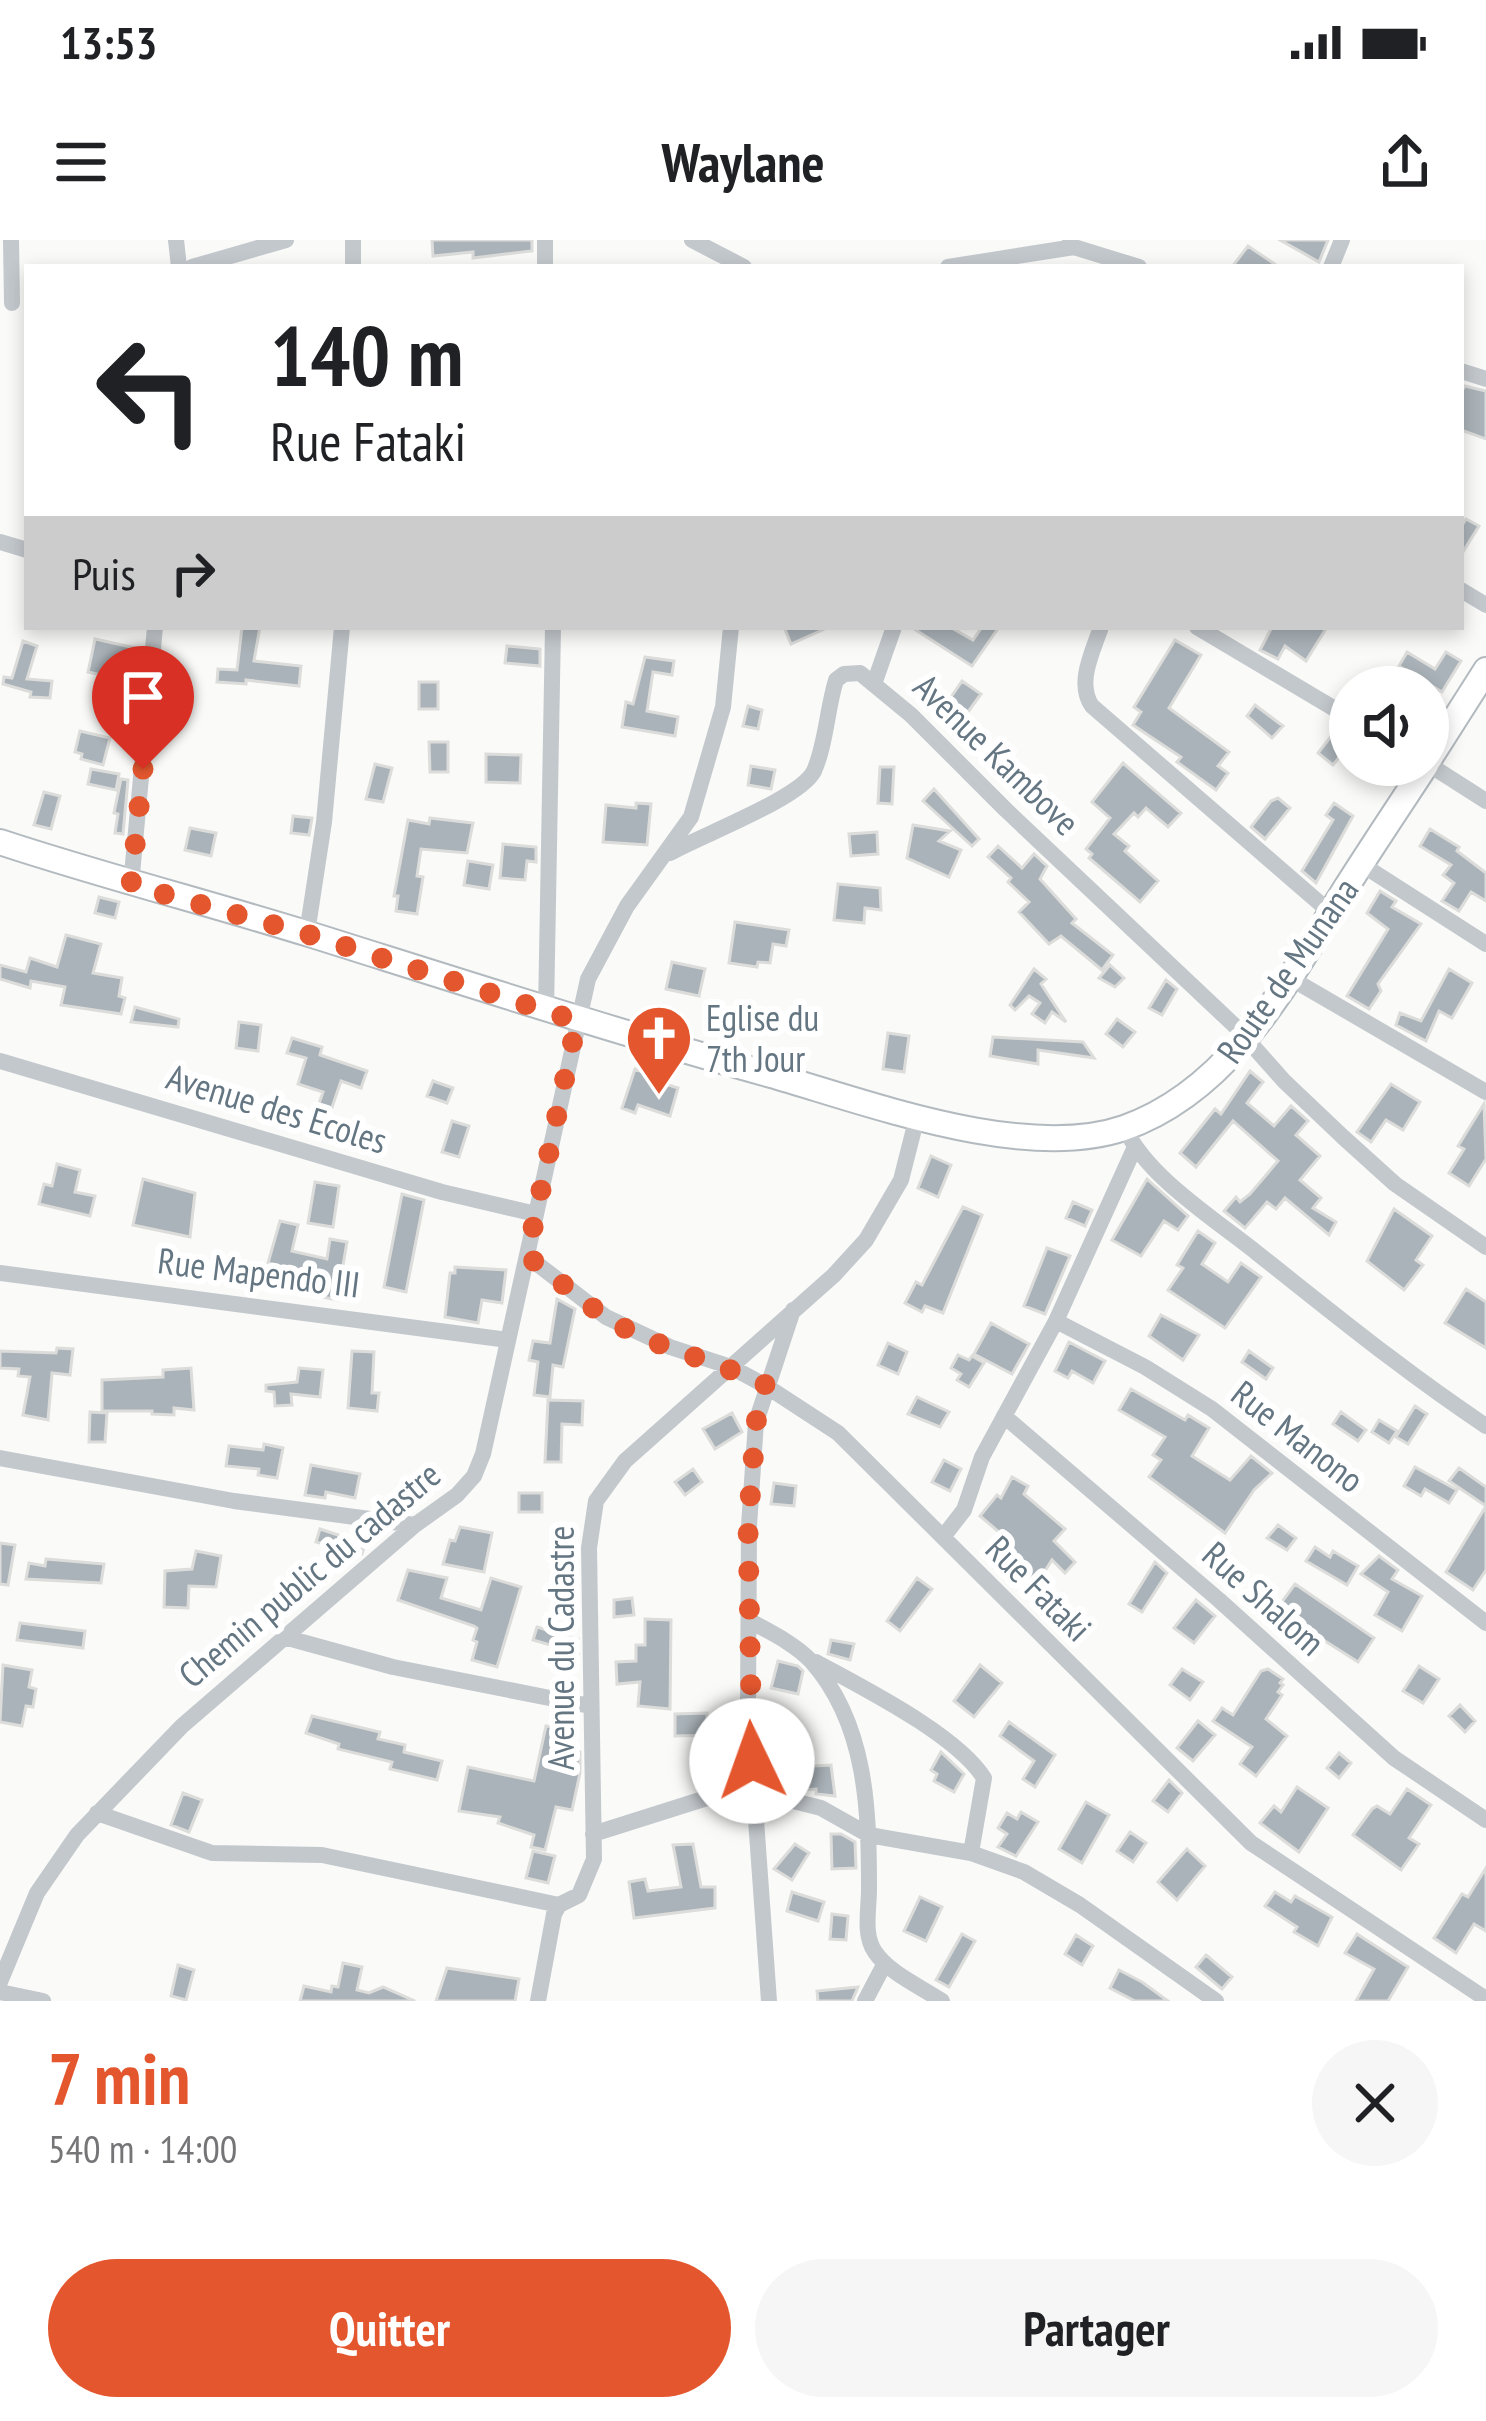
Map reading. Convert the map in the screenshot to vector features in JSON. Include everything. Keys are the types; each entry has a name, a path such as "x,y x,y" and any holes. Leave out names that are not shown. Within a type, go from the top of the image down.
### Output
{"main road":[{"name":"Route de Munana","path":"1449,730 1485,674"},
{"name":"Route de Munana","path":"0,842 577,1021 917,1117 1023,1138 1129,1138 1212,1075 1246,1036 1290,978 1412,786"}],"street":[{"path":"11,240 13,303"},
{"path":"202,264 286,240"},
{"path":"692,240 738,264"},
{"path":"964,264 1072,244 1130,264"},
{"path":"131,885 155,630"},
{"path":"307,934 325,822 342,630"},
{"path":"546,1011 553,630"},
{"name":"Chemin public du cadastre","path":"0,1982 37,1893 97,1813 182,1726 474,1476 491,1428 588,979 611,933 691,817 723,707 731,630"},
{"path":"874,684 893,630"},
{"path":"1100,630 1087,669 1085,696 1092,706 1331,913"},
{"path":"1202,630 1329,706"},
{"name":"Avenue Kambove","path":"666,855 792,796 814,773 836,680 860,673 911,715 1395,1184 1486,1247"},
{"path":"1449,778 1486,801"},
{"path":"1361,863 1486,944"},
{"path":"1290,978 1486,1092"},
{"name":"Avenue des Ecoles","path":"0,1061 442,1192 536,1214"},
{"name":"Avenue du Cadastre","path":"538,2001 559,1905 586,1884 594,1859 589,1547 596,1501 607,1482 651,1435 834,1275 866,1240 901,1180 917,1117"},
{"path":"943,1537 964,1510 982,1457 1056,1321 1129,1138 1364,1341 1486,1426"},
{"name":"Rue Fataki","path":"527,1256 606,1317 631,1331 731,1367 838,1432 1250,1843 1486,1999"},
{"name":"Rue Mapendo III","path":"0,1273 508,1340"},
{"path":"770,2001 748,1708 752,1477 756,1422 793,1309"},
{"name":"Rue Manono","path":"1056,1321 1145,1367 1212,1409 1486,1623"},
{"name":"Rue Shalom","path":"1004,1416 1394,1758 1486,1820"},
{"path":"0,1458 234,1501 415,1525"},
{"path":"750,1621 894,1707 976,1766 984,1778 971,1853"},
{"path":"284,1637 393,1667 590,1706"},
{"path":"809,1658 857,1742 869,1835 867,1935 873,1951 942,2001"},
{"path":"593,1834 732,1790 821,1808 869,1835 971,1853 1024,1872 1216,2001"},
{"path":"97,1813 212,1852 322,1855 559,1905"},
{"path":"865,2001 885,1963"},
{"path":"0,1992 42,2001"}],"building":[{"path":"432,240 532,240 532,251 473,258 473,252 433,256"},
{"path":"1280,240 1328,240 1319,262"},
{"path":"1248,246 1275,264 1234,264"},
{"path":"1464,388 1486,391 1486,439 1464,431"},
{"path":"1464,522 1479,526 1464,550"},
{"path":"242,630 259,630 254,661 301,666 299,686 217,682 218,669 237,670"},
{"path":"785,630 822,630 791,644"},
{"path":"916,630 955,630 973,640 980,630 997,630 972,666"},
{"path":"1270,630 1325,630 1306,661 1285,646 1278,659 1260,650"},
{"path":"95,639 140,649 137,683 88,672"},
{"path":"1175,640 1201,655 1169,708 1229,752 1218,766 1228,773 1216,790 1177,762 1181,757 1133,725 1141,712 1134,707"},
{"path":"23,641 37,646 27,679 52,681 50,698 30,697 31,692 3,684 4,677 12,678"},
{"path":"507,646 540,649 540,666 505,663"},
{"path":"1407,652 1430,666 1399,666"},
{"path":"1446,652 1461,661 1449,681 1449,666 1437,666"},
{"path":"645,657 674,661 672,675 653,672 647,711 678,717 675,736 622,727 626,702 633,704"},
{"path":"962,681 981,694 968,712 949,700"},
{"path":"419,682 438,682 438,709 419,709"},
{"path":"1255,705 1283,726 1272,738 1247,716"},
{"path":"748,706 762,710 758,729 743,726"},
{"path":"80,731 110,738 103,765 81,759 82,754 75,752"},
{"path":"1329,739 1329,762 1318,753"},
{"path":"429,742 448,742 448,772 430,772"},
{"path":"486,754 521,755 520,783 486,782"},
{"path":"1123,763 1181,813 1168,827 1146,808 1138,817 1134,813 1114,834 1158,881 1140,902 1089,858 1092,854 1086,849 1110,818 1092,802"},
{"path":"375,764 392,768 383,802 366,799"},
{"path":"751,766 775,770 771,789 748,785"},
{"path":"880,767 894,767 892,804 878,803"},
{"path":"91,769 119,774 116,790 88,784"},
{"path":"121,779 128,780 123,834 115,833 118,814 114,813"},
{"path":"934,789 979,839 972,846 923,801"},
{"path":"44,792 60,796 51,829 34,825"},
{"path":"1278,798 1290,808 1265,839 1251,827"},
{"path":"636,803 651,804 647,845 603,842 606,805 636,808"},
{"path":"1334,803 1353,816 1316,883 1302,871 1333,820 1326,815"},
{"path":"293,816 312,818 309,835 291,833"},
{"path":"430,818 473,823 467,853 421,849 417,876 423,877 417,914 396,911 398,896 394,896 408,820 429,824"},
{"path":"913,825 950,831 939,841 961,850 949,877 907,858"},
{"path":"190,828 216,833 211,856 185,850"},
{"path":"1430,829 1459,847 1457,851 1486,873 1486,901 1471,892 1459,911 1442,901 1454,883 1443,875 1451,865 1420,846"},
{"path":"877,832 878,854 851,856 849,834"},
{"path":"503,844 536,847 536,862 527,861 525,880 500,878"},
{"path":"998,846 1022,868 1034,854 1047,866 1040,879 1076,919 1072,923 1113,955 1102,970 1061,936 1049,944 1019,912 1029,902 988,857"},
{"path":"468,861 493,865 489,889 464,885"},
{"path":"838,884 880,888 881,910 865,908 864,923 834,920"},
{"path":"1380,891 1396,901 1392,907 1421,924 1378,984 1381,991 1369,1009 1347,996 1388,929 1367,913"},
{"path":"99,897 119,902 115,918 95,913"},
{"path":"735,922 789,930 786,946 773,944 770,963 758,962 757,967 729,963"},
{"path":"66,935 101,944 93,973 122,978 121,1014 61,1005 65,987 31,981 30,988 0,979 0,965 26,972 30,958 57,967"},
{"path":"672,962 705,969 699,996 666,989"},
{"path":"1110,965 1124,978 1115,987 1099,978"},
{"path":"1034,969 1046,979 1041,984 1066,1022 1052,1012 1045,1023 1032,1014 1040,1003 1029,996 1015,1010 1010,1005"},
{"path":"1449,969 1472,983 1452,1018 1439,1011 1426,1041 1396,1025 1400,1013 1421,1021"},
{"path":"1166,980 1177,989 1162,1015 1149,1008"},
{"path":"135,1007 179,1019 178,1027 131,1022"},
{"path":"1117,1019 1135,1032 1123,1047 1106,1034"},
{"path":"239,1022 261,1025 258,1051 236,1048"},
{"path":"888,1033 909,1036 904,1072 883,1069"},
{"path":"993,1037 1083,1042 1094,1058 1038,1050 1038,1064 990,1056"},
{"path":"292,1038 322,1047 320,1055 367,1071 361,1088 341,1081 324,1131 311,1127 323,1092 298,1084 306,1058 287,1053"},
{"path":"635,1069 678,1088 670,1116 638,1105 635,1113 622,1108"},
{"path":"1250,1071 1263,1082 1247,1103 1274,1126 1291,1106 1308,1121 1296,1135 1320,1156 1300,1180 1321,1198 1313,1208 1336,1222 1329,1235 1285,1198 1276,1209 1267,1202 1245,1228 1224,1211 1236,1197 1240,1202 1250,1194 1278,1161 1233,1121 1196,1167 1180,1153 1215,1109 1221,1114"},
{"path":"433,1081 453,1088 447,1103 427,1096"},
{"path":"1391,1084 1420,1102 1403,1130 1386,1120 1371,1142 1357,1132"},
{"path":"1484,1104 1486,1159 1469,1186 1449,1173 1464,1149 1458,1146"},
{"path":"452,1121 469,1126 459,1157 442,1152"},
{"path":"931,1156 951,1165 938,1197 918,1188"},
{"path":"57,1164 80,1170 75,1192 95,1196 90,1216 39,1204 44,1184 52,1186"},
{"path":"143,1179 195,1193 190,1237 133,1225"},
{"path":"1147,1179 1188,1216 1178,1230 1164,1221 1141,1256 1112,1240"},
{"path":"315,1182 339,1186 333,1227 308,1223"},
{"path":"402,1194 424,1200 406,1292 384,1287"},
{"path":"1073,1202 1092,1210 1085,1226 1066,1218"},
{"path":"963,1207 982,1215 943,1313 925,1306 922,1312 905,1303 916,1282 922,1285"},
{"path":"1394,1209 1432,1236 1416,1260 1423,1265 1404,1290 1367,1261"},
{"path":"280,1221 298,1225 292,1251 327,1259 330,1239 347,1242 337,1300 289,1290 294,1271 268,1263"},
{"path":"1198,1231 1215,1243 1202,1264 1228,1282 1241,1263 1261,1277 1225,1328 1168,1290"},
{"path":"1047,1248 1070,1256 1045,1314 1024,1306"},
{"path":"455,1267 506,1270 502,1303 482,1300 478,1323 445,1317 450,1273 455,1273"},
{"path":"1466,1289 1486,1302 1486,1348 1445,1323"},
{"path":"557,1299 575,1309 563,1367 553,1365 550,1397 534,1395 538,1362 529,1360 533,1341 550,1343"},
{"path":"1161,1315 1199,1335 1183,1360 1149,1336"},
{"path":"991,1323 1029,1344 1012,1374 974,1354"},
{"path":"1069,1342 1105,1361 1093,1383 1072,1371 1068,1378 1055,1371"},
{"path":"888,1343 907,1352 898,1374 878,1365"},
{"path":"57,1348 73,1349 70,1375 52,1373 48,1420 23,1415 30,1377 18,1376 19,1369 0,1368 0,1351 56,1353"},
{"path":"352,1351 374,1352 372,1393 379,1393 377,1411 348,1408"},
{"path":"1249,1351 1273,1368 1266,1379 1242,1362"},
{"path":"958,1355 984,1363 969,1387 957,1380 961,1374 951,1368"},
{"path":"191,1368 194,1410 174,1408 174,1415 102,1411 102,1380 163,1377 163,1370"},
{"path":"299,1368 323,1370 320,1397 291,1394 292,1405 275,1406 274,1392 266,1391 266,1385 297,1382"},
{"path":"1131,1389 1209,1428 1192,1456 1230,1480 1251,1456 1272,1473 1254,1490 1225,1533 1149,1477 1161,1460 1153,1455 1165,1437 1119,1410"},
{"path":"917,1397 949,1412 940,1427 908,1414"},
{"path":"548,1400 583,1401 582,1425 562,1424 561,1462 545,1462"},
{"path":"1415,1406 1427,1414 1408,1444 1396,1437"},
{"path":"90,1412 107,1413 105,1442 89,1442"},
{"path":"1341,1412 1366,1430 1358,1441 1333,1424"},
{"path":"732,1413 742,1432 715,1449 703,1429"},
{"path":"1379,1420 1397,1431 1389,1443 1372,1432"},
{"path":"264,1444 283,1448 277,1478 258,1475 259,1469 226,1466 229,1446 263,1450"},
{"path":"944,1460 961,1469 950,1491 932,1482"},
{"path":"311,1465 360,1474 355,1498 326,1492 325,1498 305,1495"},
{"path":"1415,1467 1457,1490 1449,1503 1425,1489 1421,1496 1404,1486"},
{"path":"1459,1468 1486,1487 1486,1506 1449,1481"},
{"path":"693,1469 702,1482 685,1495 675,1482"},
{"path":"1012,1477 1028,1486 1024,1494 1065,1529 1054,1541 1075,1562 1065,1573 1052,1560 1036,1585 1011,1570 1007,1577 994,1568 1012,1543 980,1516 997,1495 1001,1498"},
{"path":"774,1483 796,1486 794,1506 771,1504"},
{"path":"519,1493 542,1493 542,1512 519,1512"},
{"path":"1486,1506 1486,1570 1473,1590 1446,1572"},
{"path":"1278,1525 1296,1538 1287,1550 1267,1538"},
{"path":"460,1527 492,1533 484,1572 443,1564 450,1540 455,1541"},
{"path":"320,1529 365,1544 362,1554 316,1542"},
{"path":"0,1543 15,1545 8,1585 0,1584"},
{"path":"1315,1547 1330,1557 1333,1551 1358,1566 1347,1585 1306,1561"},
{"path":"196,1551 221,1556 216,1587 189,1586 188,1608 164,1607 165,1571 192,1569"},
{"path":"1379,1556 1398,1570 1392,1579 1422,1596 1402,1631 1375,1615 1388,1592 1361,1574"},
{"path":"46,1559 104,1564 101,1583 26,1579 29,1563 45,1566"},
{"path":"1155,1562 1167,1573 1142,1612 1129,1604"},
{"path":"408,1570 447,1578 441,1598 481,1610 491,1578 521,1587 497,1667 472,1660 477,1628 398,1600"},
{"path":"917,1578 932,1589 900,1631 887,1621"},
{"path":"1295,1584 1374,1638 1358,1662 1322,1639 1307,1633 1303,1638 1273,1614"},
{"path":"632,1598 634,1615 614,1617 614,1600"},
{"path":"1196,1600 1215,1616 1194,1643 1174,1628"},
{"path":"645,1619 671,1620 670,1709 638,1706 640,1682 617,1684 616,1662 636,1661 636,1645 645,1645"},
{"path":"20,1623 85,1631 83,1648 17,1640"},
{"path":"537,1627 578,1639 578,1653 533,1640"},
{"path":"831,1640 854,1644 850,1660 828,1654"},
{"path":"778,1661 803,1671 798,1694 771,1688"},
{"path":"3,1665 32,1670 33,1707 26,1706 22,1726 0,1722"},
{"path":"980,1665 1002,1683 974,1717 954,1701"},
{"path":"1419,1666 1439,1679 1423,1703 1403,1691"},
{"path":"1182,1669 1203,1682 1190,1700 1170,1685"},
{"path":"1268,1669 1283,1679 1283,1685 1266,1719 1287,1736 1256,1776 1240,1764 1252,1747 1213,1721 1222,1708 1233,1715 1261,1671"},
{"path":"1460,1705 1475,1721 1465,1732 1449,1716"},
{"path":"707,1713 707,1721 717,1720 719,1735 675,1736 675,1714"},
{"path":"312,1716 380,1732 378,1739 405,1745 404,1752 442,1761 437,1780 390,1769 392,1762 338,1749 339,1744 306,1733"},
{"path":"1198,1721 1215,1735 1193,1761 1177,1748"},
{"path":"1009,1722 1055,1755 1035,1787 1023,1779 1034,1761 1000,1736"},
{"path":"546,1726 560,1728 556,1747 580,1752 580,1773 572,1810 556,1807 545,1850 531,1847 534,1835 498,1823 500,1817 459,1811 468,1767 534,1781"},
{"path":"727,1737 729,1754 712,1756 710,1738"},
{"path":"941,1752 964,1774 954,1792 934,1781 937,1774 931,1770"},
{"path":"1339,1753 1351,1763 1339,1778 1327,1768"},
{"path":"831,1765 835,1796 801,1790 797,1767"},
{"path":"1169,1780 1182,1793 1168,1812 1153,1801"},
{"path":"1297,1787 1328,1808 1299,1852 1260,1823 1274,1806 1281,1812"},
{"path":"1407,1789 1431,1805 1409,1838 1419,1844 1401,1870 1353,1835 1377,1806 1390,1814"},
{"path":"183,1793 202,1800 189,1832 171,1825"},
{"path":"1086,1802 1109,1815 1082,1863 1059,1849"},
{"path":"1021,1812 1038,1822 1016,1856 998,1847 1007,1834 998,1828 1007,1813 1017,1819"},
{"path":"1130,1832 1146,1843 1133,1862 1117,1851"},
{"path":"831,1834 855,1842 856,1868 832,1869"},
{"path":"693,1844 701,1887 715,1887 715,1908 634,1918 629,1882 645,1879 648,1891 681,1887 673,1845"},
{"path":"795,1844 809,1853 792,1880 774,1869"},
{"path":"1187,1849 1205,1866 1177,1900 1158,1882"},
{"path":"533,1851 555,1856 548,1883 526,1878"},
{"path":"1486,1868 1486,1931 1474,1924 1456,1953 1434,1938 1462,1894 1468,1897"},
{"path":"792,1892 824,1902 818,1921 787,1911"},
{"path":"1275,1892 1291,1902 1295,1896 1332,1917 1318,1946 1265,1906"},
{"path":"920,1897 942,1907 926,1941 904,1931"},
{"path":"832,1914 848,1916 846,1940 830,1939"},
{"path":"962,1934 975,1941 949,1987 936,1980"},
{"path":"1357,1934 1408,1967 1388,2001 1356,2001 1374,1969 1345,1953"},
{"path":"1076,1935 1093,1946 1082,1965 1065,1954"},
{"path":"1206,1955 1232,1977 1222,1989 1196,1967"},
{"path":"343,1963 362,1967 357,1990 369,1993 383,1987 415,2001 300,2001 304,1986 331,1992 332,1986 338,1987"},
{"path":"178,1965 194,1970 186,2000 171,1996"},
{"path":"447,1968 519,1979 515,2001 436,2001"},
{"path":"1119,1970 1168,2001 1135,2001 1110,1988"},
{"path":"858,1987 852,2001 818,2001 817,1991"}],"place":[{"name":"Eglise du 7th Jour","path":"659,1097"}],"route":[{"path":"143,769 131,885 307,934 577,1021 527,1256 631,1331 731,1367 766,1385 756,1422 748,1526 752,1761"}]}
